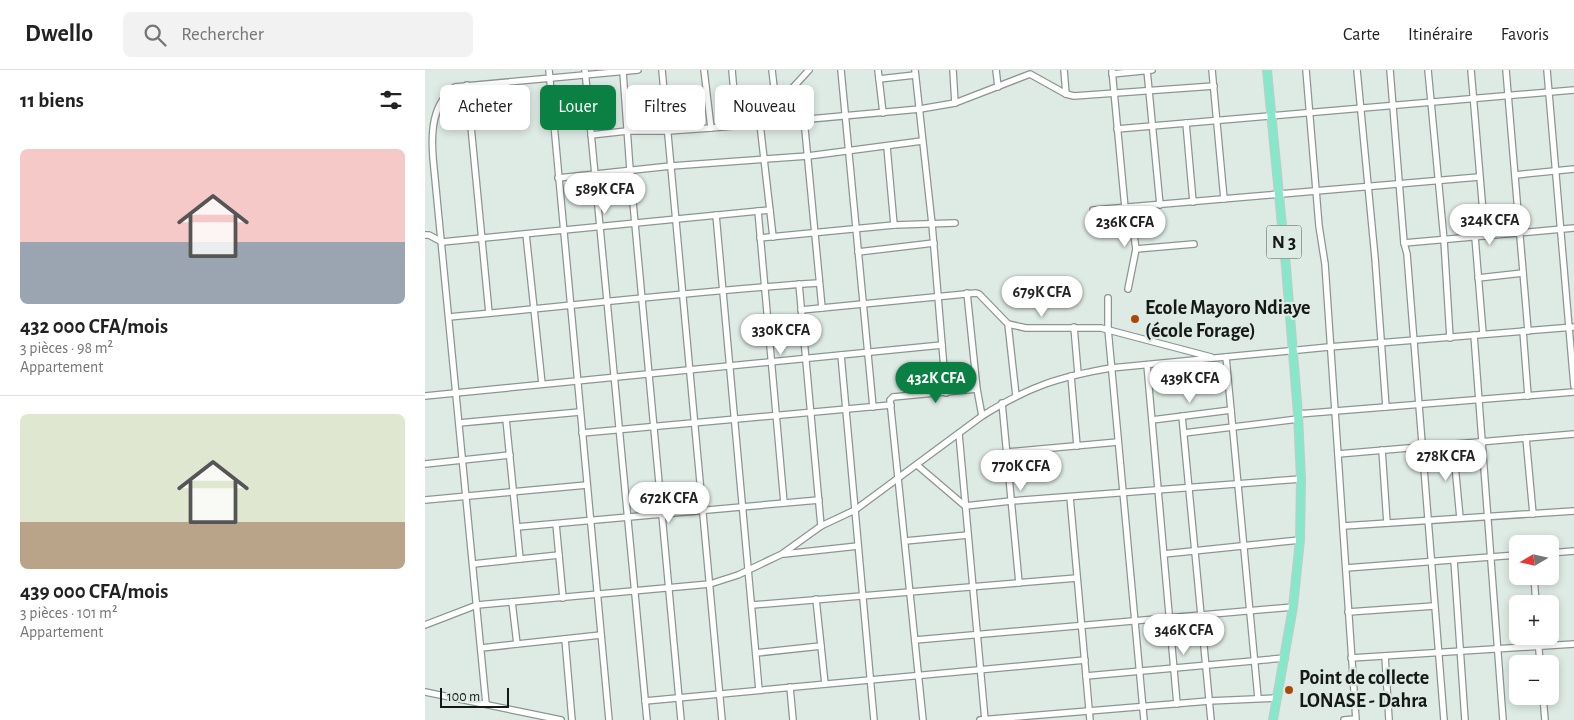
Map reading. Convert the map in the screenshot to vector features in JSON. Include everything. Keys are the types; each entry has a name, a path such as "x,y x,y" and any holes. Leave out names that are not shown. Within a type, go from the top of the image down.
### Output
{"main road":[{"name":"N 3","path":"1267,70 1278,194 1287,267 1301,479 1300,540 1293,607 1273,720"}],"street":[{"path":"549,70 609,720"},
{"path":"467,85 550,79 585,72 638,70"},
{"path":"662,70 722,720"},
{"path":"704,70 711,128"},
{"path":"732,70 733,85"},
{"path":"772,70 774,85"},
{"path":"795,85 809,70"},
{"path":"841,70 873,407"},
{"path":"878,70 883,113"},
{"path":"953,70 955,103"},
{"path":"996,70 998,87"},
{"path":"1064,70 1066,94"},
{"path":"1147,70 1159,204"},
{"path":"1128,289 1136,250 1127,207 1112,72 1152,70"},
{"path":"1212,70 1224,199"},
{"path":"1306,70 1316,191 1325,264 1329,348 1338,454 1355,720 1344,720"},
{"path":"1357,70 1375,258 1386,407"},
{"path":"1390,70 1399,184 1407,254 1443,720"},
{"path":"1428,70 1444,240 1450,338"},
{"path":"1471,70 1485,236"},
{"path":"1506,70 1523,273 1528,396"},
{"path":"1547,70 1561,230 1572,327 1574,386"},
{"path":"585,72 647,720"},
{"path":"623,72 630,170 681,720"},
{"path":"879,79 915,72 934,243 946,393"},
{"path":"814,118 920,109 955,103 998,87 1030,72 1066,94 1074,96 1214,86"},
{"path":"1117,129 1508,94 1574,90"},
{"path":"440,105 436,111 431,134 486,704"},
{"path":"1186,123 1193,202"},
{"path":"591,135 627,132 668,132 715,128"},
{"path":"472,130 489,313"},
{"path":"762,130 773,237"},
{"path":"805,130 822,308"},
{"path":"558,178 671,166 808,156 922,141"},
{"path":"887,147 894,226"},
{"path":"1515,175 1574,169"},
{"path":"1093,210 1479,177"},
{"path":"425,235 429,235 442,242 770,210"},
{"path":"758,211 784,503"},
{"path":"716,215 759,690"},
{"path":"760,238 894,226 955,223"},
{"path":"1405,244 1574,228"},
{"path":"526,234 542,384"},
{"path":"1475,236 1483,334"},
{"path":"858,252 934,243"},
{"path":"1136,250 1194,244"},
{"path":"1478,278 1523,273"},
{"path":"449,317 819,283"},
{"path":"799,284 821,526"},
{"path":"967,293 977,389 982,416"},
{"path":"801,310 967,293 979,294 1008,324 1026,328 1074,327 1108,329 1216,358"},
{"path":"1108,298 1111,368 1144,720"},
{"path":"1008,324 1016,396"},
{"path":"1074,327 1078,374"},
{"path":"425,626 477,605 710,584 748,570 781,554 821,526 855,510 982,416 1002,404 1046,383 1078,374 1111,368 1226,357 1572,327"},
{"path":"1474,335 1503,720"},
{"path":"425,396 942,345"},
{"path":"841,355 874,720"},
{"path":"1226,357 1257,698"},
{"path":"1147,365 1177,704"},
{"path":"1071,376 1077,446"},
{"path":"923,720 890,400 893,397 977,389"},
{"path":"1184,433 1232,428 1335,412 1574,392"},
{"path":"1002,404 1019,582"},
{"path":"582,433 891,405"},
{"path":"1152,420 1231,410"},
{"path":"459,423 580,412"},
{"path":"1182,416 1211,720"},
{"path":"507,419 520,559"},
{"path":"959,434 985,720"},
{"path":"1338,454 1574,434"},
{"path":"1526,438 1533,514"},
{"path":"1007,452 1118,442"},
{"path":"1453,444 1460,518"},
{"path":"1382,450 1387,524"},
{"path":"425,463 510,455"},
{"path":"917,465 965,506 1301,479"},
{"path":"425,500 587,485"},
{"path":"1070,497 1090,720"},
{"path":"517,527 819,500"},
{"path":"1343,526 1574,511"},
{"path":"556,524 563,598"},
{"path":"905,541 968,535"},
{"path":"1164,554 1300,540"},
{"path":"781,554 858,546"},
{"path":"1559,552 1574,551"},
{"path":"473,564 559,555"},
{"path":"1345,568 1509,556"},
{"path":"1454,560 1465,720 1460,720"},
{"path":"752,605 816,598 1077,578"},
{"path":"816,598 825,684"},
{"path":"512,602 517,644"},
{"path":"1348,612 1434,606"},
{"path":"915,640 1293,607"},
{"path":"481,648 601,635"},
{"path":"565,638 573,720"},
{"path":"1351,658 1574,644"},
{"path":"756,653 821,646"},
{"path":"1539,646 1540,655"},
{"path":"1385,656 1389,720"},
{"path":"1086,676 1285,658"},
{"path":"645,701 1085,660"},
{"path":"790,687 793,720"},
{"path":"425,692 561,720"},
{"path":"980,720 1037,718 1143,706 1277,698"},
{"path":"1544,705 1545,720"}],"place":[{"name":"Ecole Mayoro Ndiaye (école Forage)","path":"1135,319"},
{"name":"Point de collecte LONASE - Dahra","path":"1289,690"}]}
